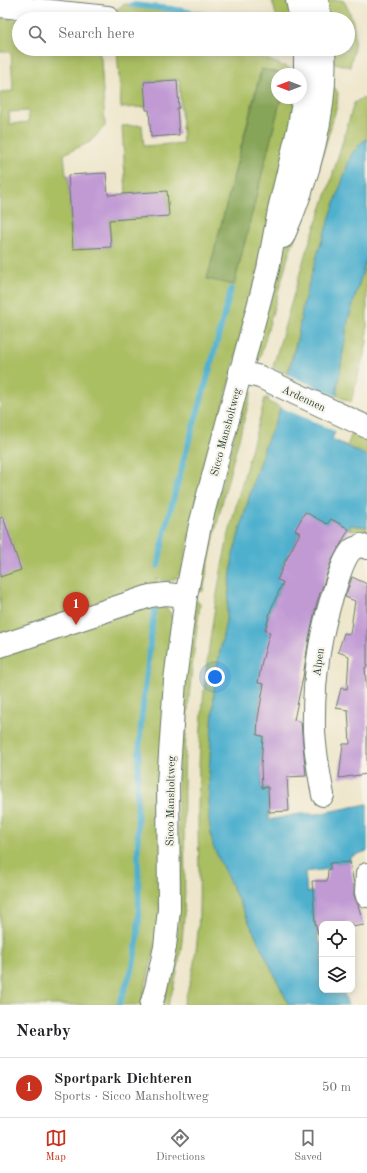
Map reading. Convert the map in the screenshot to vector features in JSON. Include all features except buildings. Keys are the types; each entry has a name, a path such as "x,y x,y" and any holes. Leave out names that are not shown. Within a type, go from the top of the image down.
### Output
{"street":[{"path":"297,0 300,12"},
{"path":"317,0 320,12"},
{"path":"0,6 59,12"},
{"name":"Sicco Mansholtweg","path":"151,1005 166,947 169,909 168,784 175,680 186,596 200,525 268,269 280,205 299,126 305,90 305,56"},
{"name":"Sicco Mansholtweg","path":"268,269 294,212 308,172 320,116 323,94 324,56"},
{"name":"Ardennen","path":"240,372 260,377 367,427"},
{"name":"Alpen","path":"323,795 314,732 317,667 321,643 329,604 341,569 352,550 361,545 367,548"},
{"path":"0,646 150,596 166,594 186,596"},
{"path":"367,874 367,896"}],"green space":[{"path":"272,0 291,0 294,12 275,12"},
{"path":"322,0 343,0 349,12 325,12"},
{"path":"125,4 188,12 118,12 117,9"},
{"path":"0,18 12,19 12,56 100,56 105,126 90,142 64,154 66,175 68,175 73,249 111,247 109,220 169,216 167,191 126,194 122,126 142,125 144,146 183,143 179,79 145,82 146,107 121,108 117,56 259,56 289,68 271,68 271,71 261,69 207,279 234,285 279,104 295,104 286,160 181,572 176,578 170,581 164,581 157,578 154,604 167,609 171,614 173,621 159,932 141,1005 0,1005 0,92 13,91 11,52 0,52","holes":["28,111 29,122 10,124 9,112"]},
{"path":"330,56 352,56 350,67 330,62"},
{"path":"262,69 271,71 271,104 279,104 234,285 207,279"},
{"path":"330,86 335,88 338,93 337,106 312,190 288,257 259,361 256,353 278,270 304,201"},
{"path":"362,98 367,100 367,139 363,141 351,155 336,201 287,374 273,367 305,255 329,187 354,103"},
{"path":"367,257 367,342 351,402 337,396 337,390 348,321"},
{"path":"252,391 219,515 203,591 198,592 204,552 244,399"},
{"path":"265,398 269,398 268,402 280,407 256,473 233,555 226,620 215,678 209,773 222,866 289,1005 183,1005 190,983 194,961 199,917 199,756 210,639 226,545"},
{"path":"321,431 335,431 332,439 347,446 353,431 367,438 367,456 354,457"},
{"path":"350,525 367,527 367,535 349,529"},
{"path":"196,600 200,604 189,693 185,760 184,923 176,978 168,1005 162,1005 176,950 179,893 179,757 185,690"}],"water":[{"path":"367,139 367,257 348,321 337,390 337,427 332,439 367,456 367,527 350,525 349,529 331,519 327,524 296,530 300,533 285,560 278,579 283,582 270,611 265,631 270,632 258,715 257,735 263,736 261,767 262,788 268,787 269,820 299,814 317,814 367,804 367,851 350,857 350,862 330,863 330,869 305,872 307,892 313,892 315,923 319,943 319,993 344,993 348,1005 289,1005 213,846 209,821 209,773 215,678 226,620 233,555 256,473 266,443 278,415 297,341 303,304 317,255 351,155 363,141"}],"pier":[{"path":"286,374 339,397 339,428 337,432 278,406"}],"waterway":[{"path":"132,5 188,12"},
{"path":"158,566 165,530 231,289"},
{"path":"119,1005 133,966 137,943 139,918 137,785 141,723 154,611"}],"place":[{"name":"Sportpark Dichteren","path":"76,625"}]}
